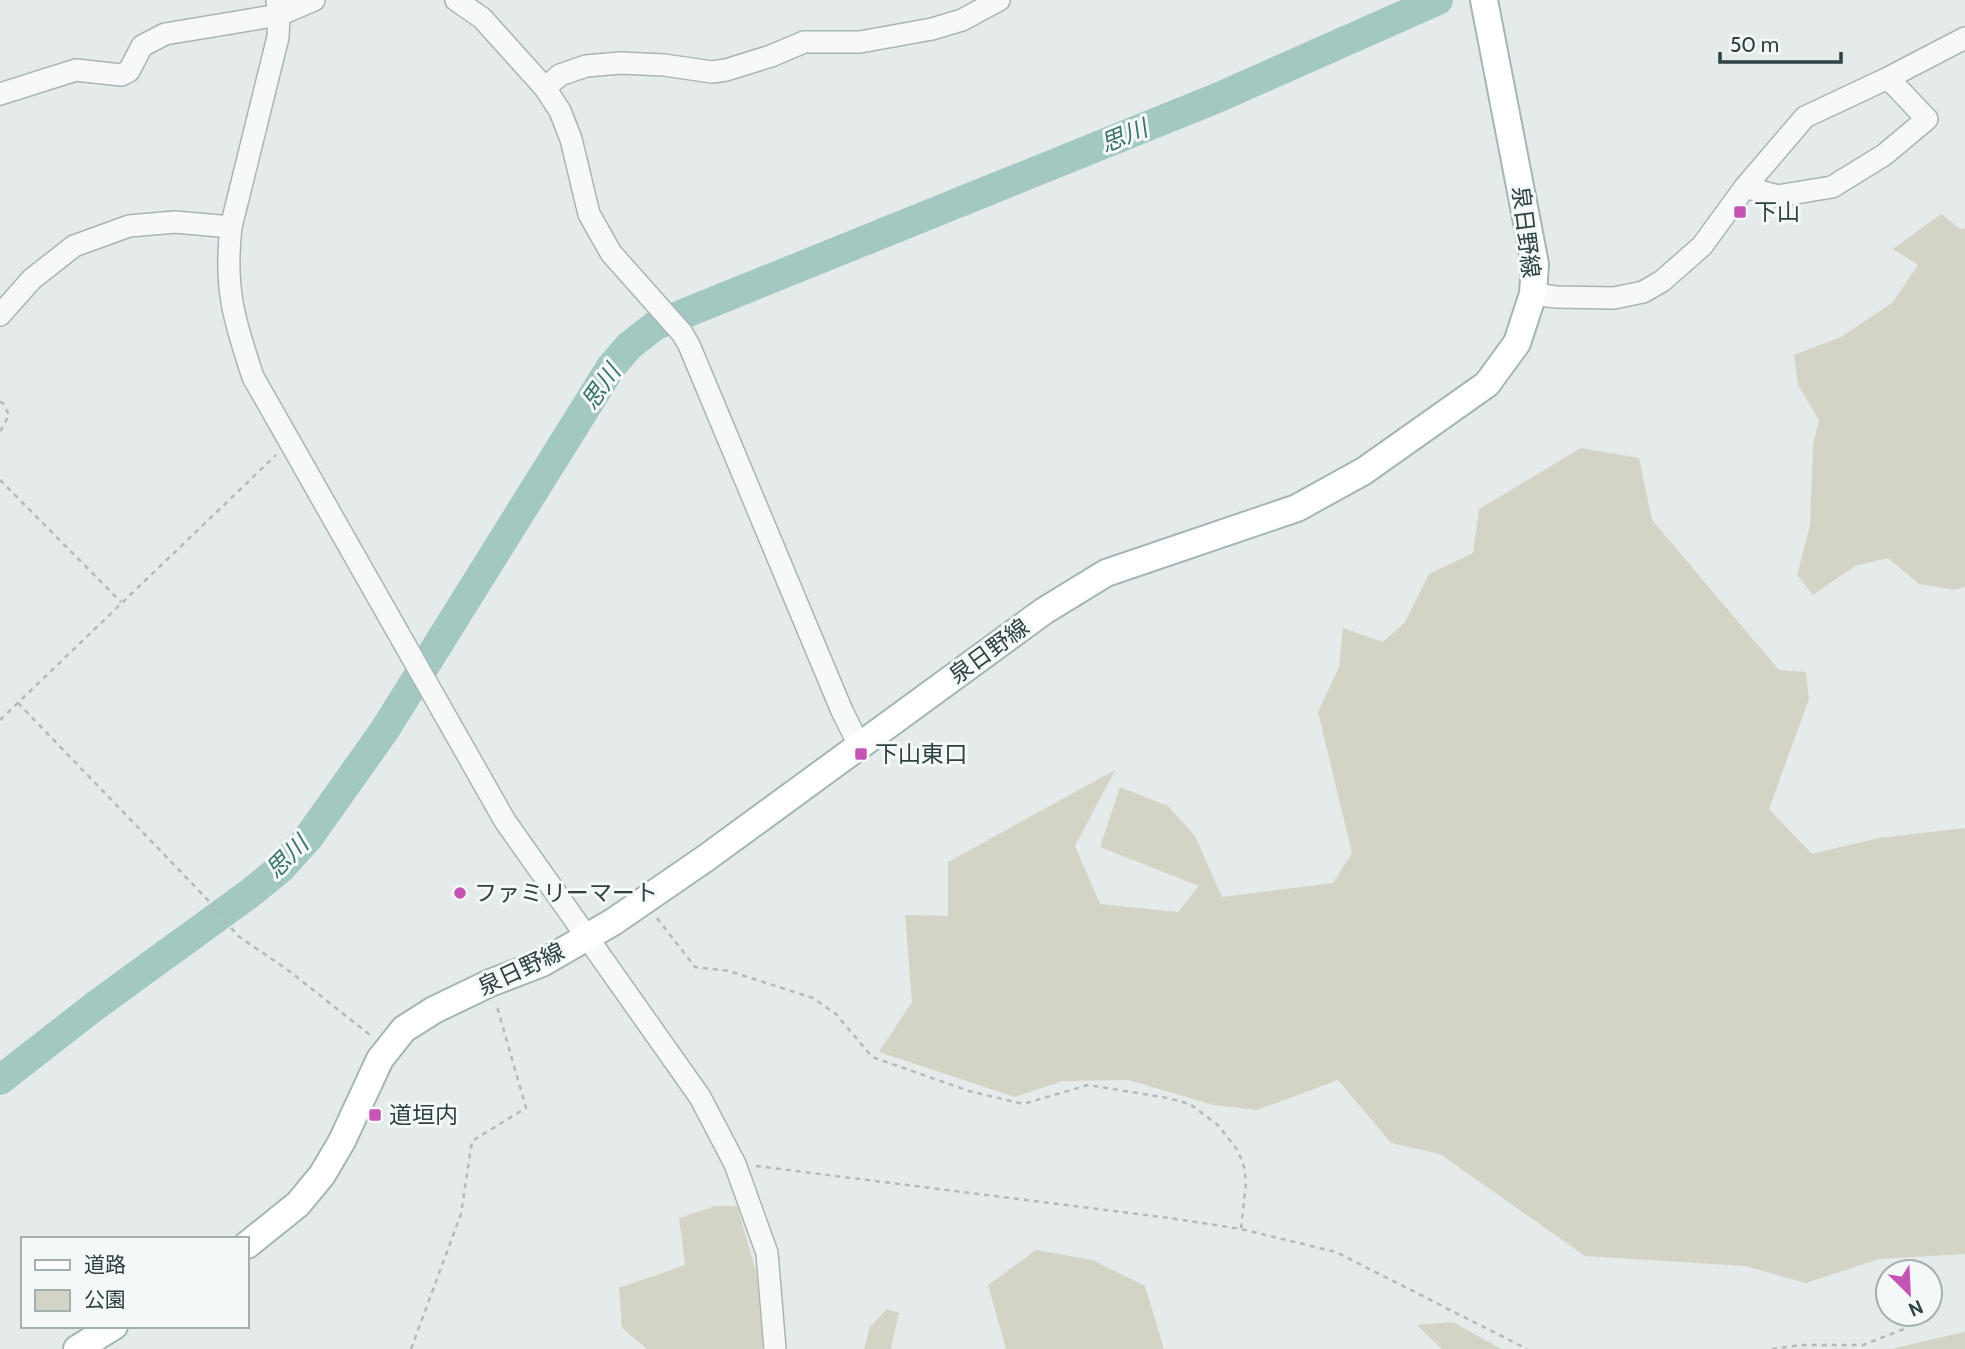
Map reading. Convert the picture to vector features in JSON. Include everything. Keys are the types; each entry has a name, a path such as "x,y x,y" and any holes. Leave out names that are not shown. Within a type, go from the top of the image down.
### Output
{"main road":[{"name":"泉日野線","path":"248,1244 298,1204 322,1175 342,1141 380,1059 404,1029 434,1010 490,983 542,963 587,938 706,858 1044,611 1106,573 1297,508 1364,471 1488,384 1517,343 1533,294 1535,264 1485,4"},
{"path":"77,1349 111,1328"}],"street":[{"path":"0,94 76,70 121,75 129,71 142,46 165,34 314,0"},
{"path":"456,0 482,18 545,88 560,111 571,139 589,214 611,253 682,333 689,345 842,711 859,745"},
{"path":"545,88 560,75 586,66 620,63 664,65 712,72 726,70 771,57 804,42 859,42 932,29 962,20 999,0"},
{"path":"278,8 278,37 231,227 228,280 234,319 253,377 288,443 505,821 700,1097 735,1164 767,1253 775,1349"},
{"path":"1533,294 1614,298 1643,292 1676,271 1702,246 1745,187 1805,117 1965,38"},
{"path":"1745,187 1778,196 1832,187 1884,155 1927,119 1888,78"},
{"path":"0,315 32,279 74,246 129,226 175,222 231,227"}],"path":[{"path":"0,402 9,415 0,432"},
{"path":"0,720 288,443"},
{"path":"0,480 121,602"},
{"path":"18,703 208,898 237,936 288,970 388,1048"},
{"path":"643,901 695,967 729,971 813,998 836,1014 872,1058 969,1091 1023,1104 1088,1085 1190,1104 1218,1125 1238,1151 1244,1167 1245,1182 1241,1229"},
{"path":"411,1349 461,1214 472,1141 526,1108 490,983"},
{"path":"735,1164 1241,1229 1336,1252 1527,1349"},
{"path":"1772,1349 1800,1345 1863,1345 1904,1329"}],"green space":[{"path":"1941,214 1960,229 1965,228 1965,586 1955,590 1919,584 1888,558 1855,566 1813,595 1797,575 1810,526 1813,445 1819,420 1798,385 1794,355 1841,337 1892,303 1918,265 1893,249"},
{"path":"1581,448 1639,458 1652,520 1779,670 1806,672 1809,699 1769,809 1812,854 1878,838 1965,828 1965,1254 1874,1258 1874,1261 1806,1283 1745,1266 1585,1256 1440,1154 1391,1143 1338,1080 1257,1110 1214,1105 1128,1080 1062,1081 1015,1097 879,1052 912,1002 905,915 948,916 948,862 1115,770 1075,846 1100,904 1178,912 1199,886 1100,847 1120,787 1168,806 1195,836 1222,897 1333,883 1352,853 1318,712 1339,667 1343,628 1383,642 1405,622 1429,574 1473,553 1479,509"},
{"path":"715,1206 737,1206 756,1271 763,1347 647,1349 622,1328 619,1288 685,1265 679,1218"},
{"path":"1036,1250 1092,1260 1145,1286 1164,1349 1006,1349 988,1285"},
{"path":"887,1309 899,1313 891,1349 864,1349 870,1327"},
{"path":"1453,1322 1501,1349 1442,1349 1417,1325"},
{"path":"1964,1332 1965,1349 1891,1349"}],"waterway":[{"name":"思川","path":"0,1080 95,1006 249,894 281,868 308,838 384,731 611,367 629,346 656,325 1217,98 1438,0"}],"place":[{"name":"下山","path":"1740,212"},
{"name":"下山東口","path":"861,754"},
{"name":"ファミリーマート","path":"460,893"},
{"name":"道垣内","path":"375,1115"}]}
